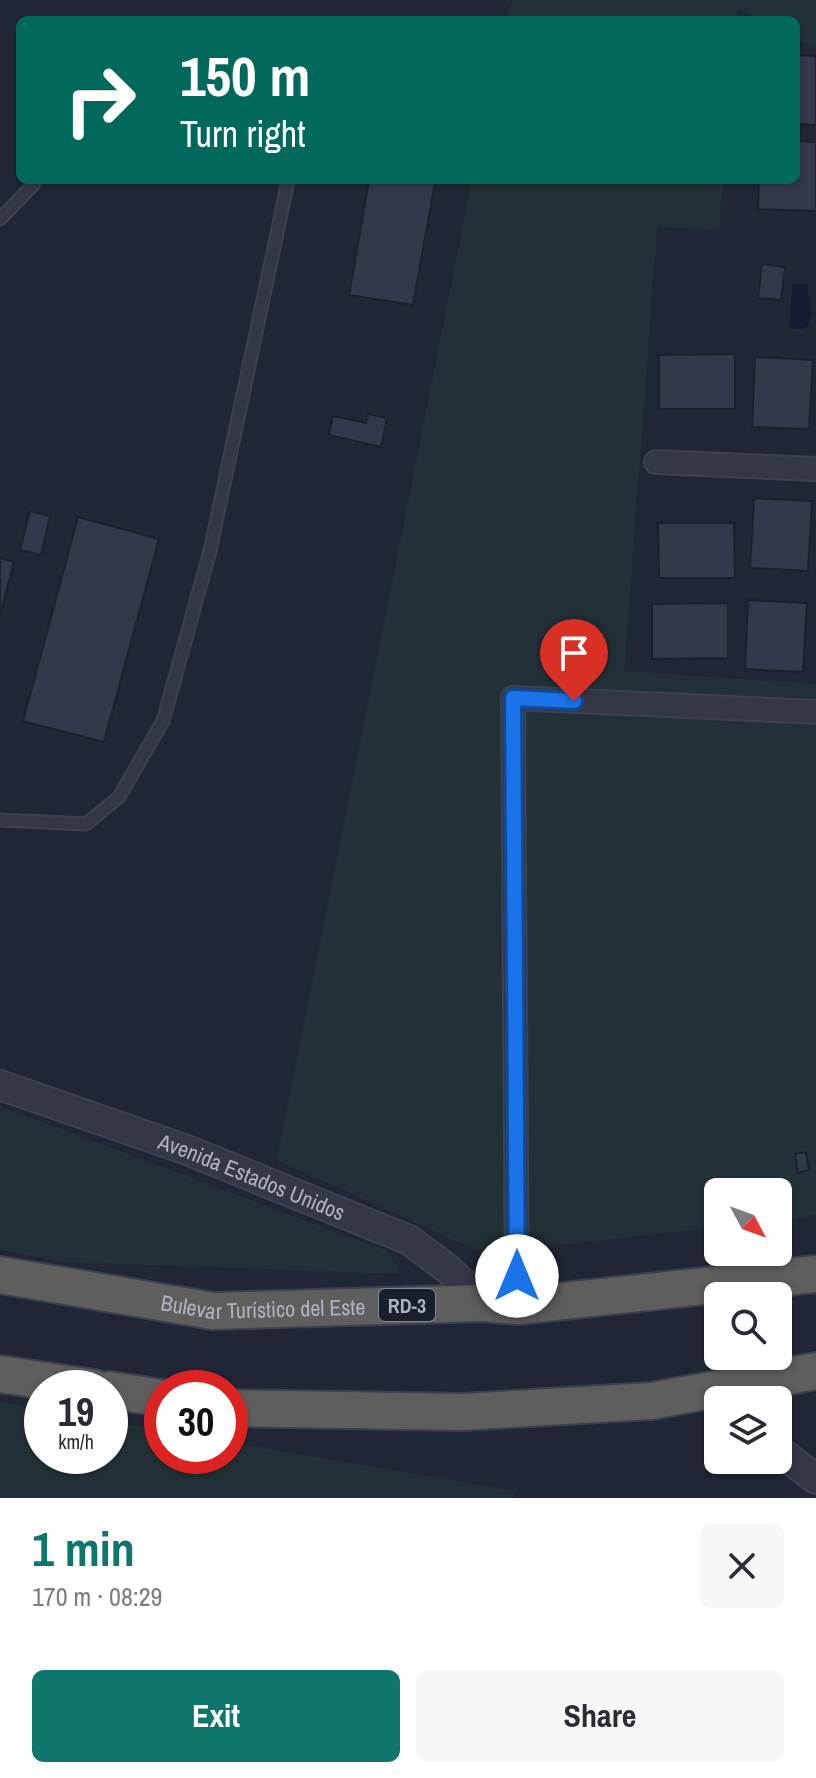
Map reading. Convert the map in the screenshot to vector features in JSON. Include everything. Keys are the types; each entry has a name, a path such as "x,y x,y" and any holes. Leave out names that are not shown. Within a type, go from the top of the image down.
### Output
{"highway":[{"name":"Bulevar Turístico del Este","path":"0,1275 213,1311 500,1304 816,1274"},
{"path":"757,1386 816,1371"},
{"path":"0,1374 24,1378"},
{"path":"248,1408 462,1412 704,1398"}],"street":[{"path":"656,462 816,469"},
{"path":"500,1304 513,698 816,712"},
{"name":"Avenida Estados Unidos","path":"0,1085 187,1150 409,1240 500,1304"},
{"path":"816,1253 816,1274"},
{"path":"792,1461 816,1479"}],"lane":[{"path":"0,219 34,184"},
{"path":"0,820 86,824 119,797 163,721 210,551 287,184"}],"shaded area":[{"path":"513,0 816,0 816,49 800,40 800,16 752,16 738,9 737,16 506,16"},
{"path":"471,184 723,184 719,230 657,227 624,671 816,684 816,1215 792,1218 792,1178 704,1178 704,1229 485,1254 277,1160"},
{"path":"0,1106 387,1251 402,1274 64,1262 0,1250"},
{"path":"0,1402 24,1406 24,1474 128,1474 128,1424 144,1427 144,1474 248,1474 248,1445 514,1491 514,1498 0,1498"}],"water":[{"path":"792,284 807,284 812,313 809,325 802,329 789,328"}],"building":[{"path":"800,55 816,56 816,125 800,124"},
{"path":"800,141 816,142 816,211 758,209 759,184 800,184"},
{"path":"368,184 435,184 413,305 349,295"},
{"path":"762,264 785,267 781,300 758,298"},
{"path":"735,354 735,409 659,409 659,355"},
{"path":"755,357 813,360 809,429 752,427"},
{"path":"368,414 387,418 381,447 329,435 333,416 366,423"},
{"path":"754,498 812,501 808,571 750,568"},
{"path":"30,511 50,516 41,555 20,550"},
{"path":"78,517 159,539 104,742 23,721"},
{"path":"658,523 734,523 735,578 659,578"},
{"path":"0,558 14,562 0,616"},
{"path":"748,600 807,603 803,672 745,669"},
{"path":"728,603 728,658 652,659 652,604"},
{"path":"806,1152 809,1170 798,1173 795,1154"}],"route":[{"path":"517,1276 513,698 574,701"}]}
